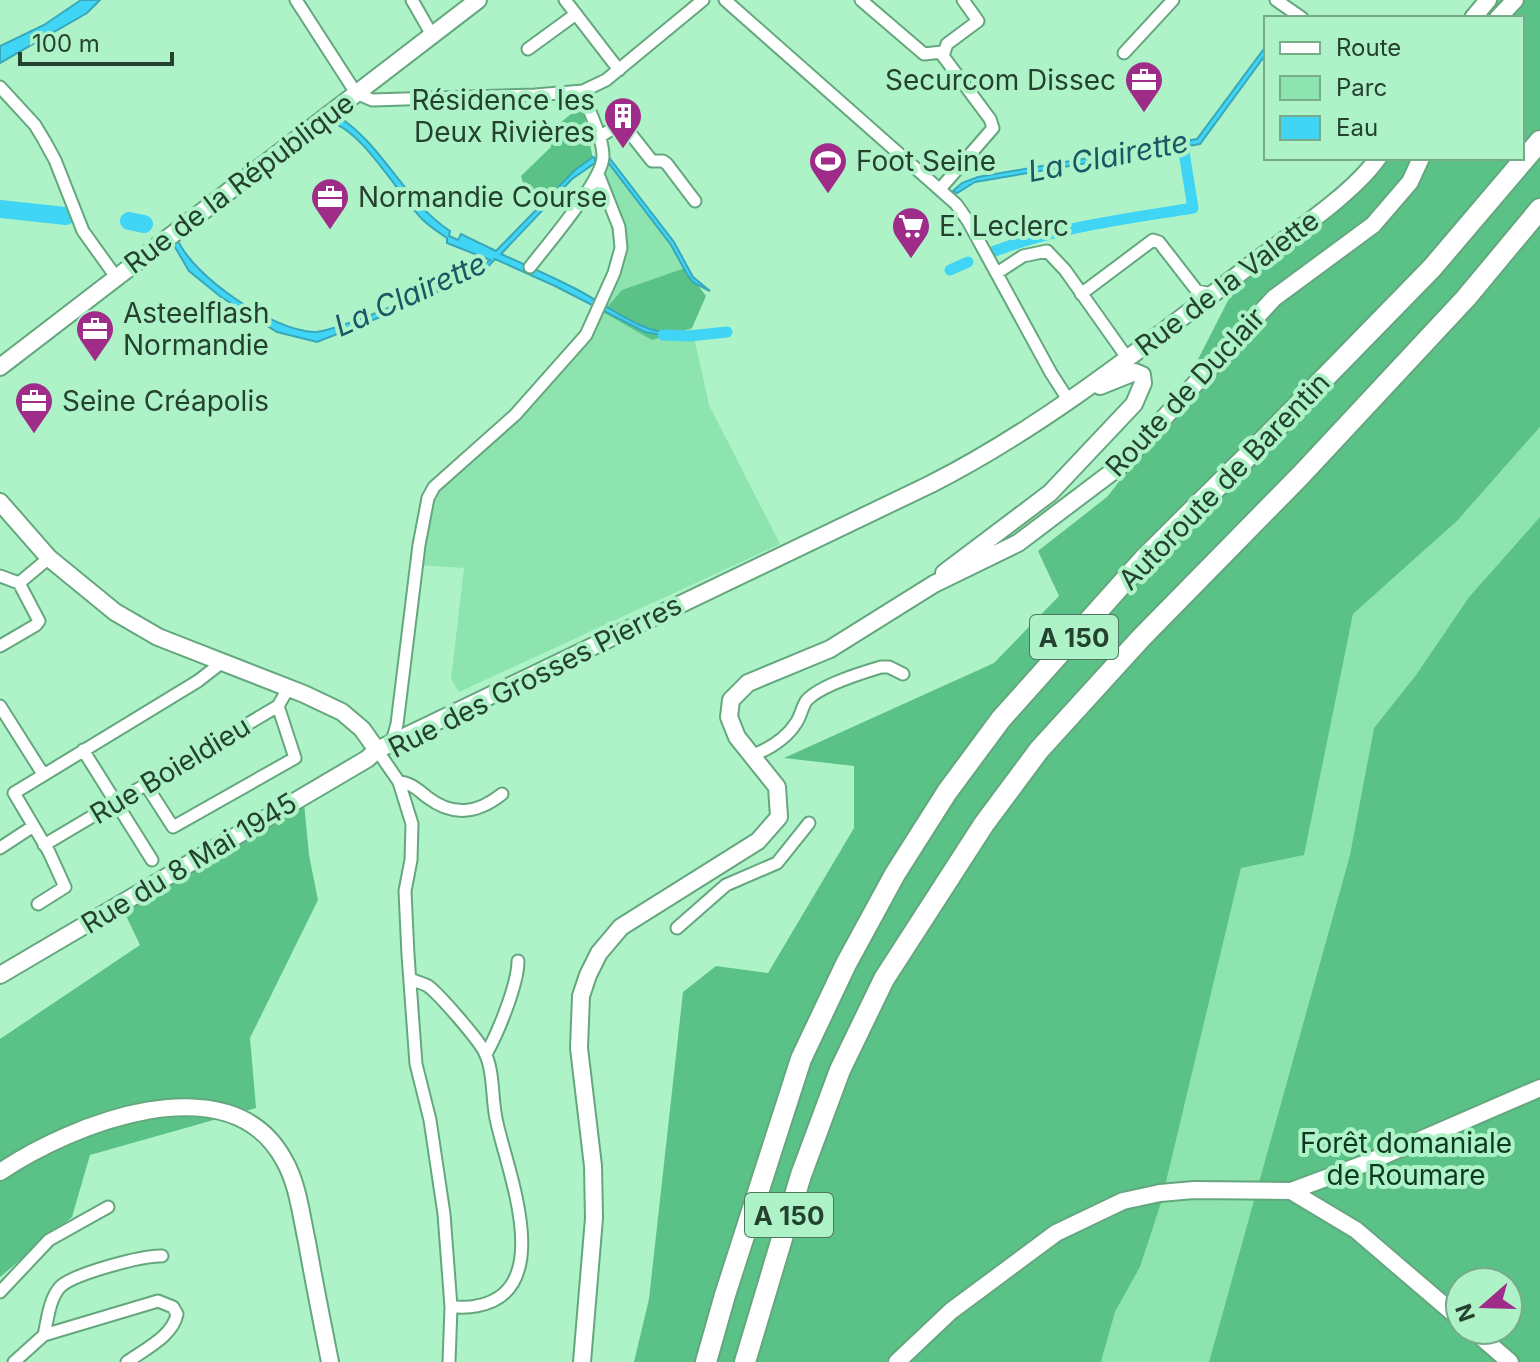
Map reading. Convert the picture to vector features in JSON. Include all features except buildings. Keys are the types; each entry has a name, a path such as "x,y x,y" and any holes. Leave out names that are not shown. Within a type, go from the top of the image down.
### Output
{"highway":[{"name":"Autoroute de Barentin","path":"1524,160 1540,141"},
{"name":"Autoroute de Barentin","path":"706,1362 801,1059 853,951 895,874 947,792 1001,719 1146,557 1432,268 1524,160"},
{"name":"Autoroute de Barentin","path":"745,1362 801,1175 840,1070 884,979 984,824 1039,750 1141,638 1301,475 1466,298 1540,209"},
{"path":"698,1362 725,1295"}],"street":[{"path":"296,0 356,93 372,100 583,91 619,70 703,0"},
{"path":"412,0 432,35"},
{"name":"Rue de la République","path":"0,367 478,0"},
{"path":"565,0 619,70"},
{"path":"725,0 951,199 968,221 1069,401"},
{"path":"861,0 924,54 942,52"},
{"path":"942,52 947,44 978,21 963,0"},
{"path":"1124,53 1173,0"},
{"path":"1276,0 1299,16"},
{"path":"1475,16 1488,0"},
{"path":"1500,16 1515,0"},
{"path":"528,49 576,14"},
{"path":"940,189 991,132 993,125 946,63 942,52"},
{"path":"0,87 35,125 55,160 83,231 116,277"},
{"path":"530,267 598,174 603,156 583,91"},
{"path":"599,137 622,123 652,161 667,164 695,201"},
{"name":"Rue de la Valette","path":"1069,401 1325,209 1377,160"},
{"name":"Route de Duclair","path":"717,868 758,841 779,817 777,787 737,737 729,717 731,700 748,683 830,649 934,584 1018,543 1120,466 1274,298 1373,225 1410,182 1420,160"},
{"path":"0,502 49,558 98,599 140,627 166,641 342,712 384,746 397,724 419,545 428,498 434,487 515,415 586,335 614,273 621,248 619,227 598,174"},
{"path":"1081,294 1153,240 1159,242 1197,291 1212,294"},
{"path":"997,273 1023,256 1047,251 1128,359"},
{"path":"934,584 949,567 1050,493 1134,404 1143,383 1142,375 1135,372 1107,385 1086,389"},
{"name":"Rue des Grosses Pierres","path":"449,1362 451,1307 444,1214 430,1120 416,1064 405,891 411,860 412,824 384,746 931,484 993,452 1069,401"},
{"path":"19,583 49,558"},
{"path":"0,576 19,583 39,621 0,646"},
{"path":"38,904 65,887 14,793 198,681 216,667 218,661"},
{"path":"753,758 784,737 796,723 808,700 826,688 881,667 889,667 903,674"},
{"name":"Rue Boieldieu","path":"44,845 278,706 288,689"},
{"path":"0,706 43,774"},
{"path":"146,785 173,827 295,758 278,706"},
{"name":"Rue du 8 Mai 1945","path":"3,969 367,759 384,746"},
{"path":"83,750 152,860"},
{"path":"399,782 411,784 445,809 458,811 483,808 502,794"},
{"path":"677,928 726,885 777,863 809,823"},
{"path":"0,848 32,827"},
{"path":"582,1362 594,1218 593,1166 579,1048 581,996 599,953 621,927 717,868 726,885"},
{"path":"486,1054 518,979 518,961"},
{"path":"411,979 428,986 486,1054 494,1112 523,1234 523,1260 514,1281 500,1295 478,1306 451,1307"},
{"path":"897,1362 951,1311 1056,1233 1123,1201 1194,1190 1291,1191 1369,1162 1540,1088"},
{"path":"0,1172 53,1142 117,1118 202,1107 249,1120 271,1139 290,1173 300,1207 330,1362"},
{"path":"1291,1191 1356,1230 1444,1305"},
{"path":"0,1292 49,1240 108,1207"},
{"path":"44,1335 51,1301 68,1280 146,1255 162,1256"},
{"path":"14,1362 44,1335 158,1301 173,1307 177,1314 175,1323 167,1333 127,1362"},
{"path":"1492,1346 1510,1362"}],"green space":[{"path":"1499,0 1540,0 1540,427 1457,521 1353,614 1304,855 1241,868 1161,1203 1140,1267 1115,1312 1101,1362 634,1362 649,1299 683,992 716,966 768,973 854,828 854,766 784,758 994,663 1059,596 1038,551 1107,497 1166,422 1238,281 1377,160 1524,160 1524,16 1477,16"},
{"path":"582,105 593,159 580,166 540,206 533,200 529,204 521,176 551,147 549,132"},
{"path":"607,160 674,245 685,268 673,273 651,340 692,328 709,405 780,544 459,692 451,679 464,568 417,565 428,498 515,415 586,335 621,248 598,174"},
{"path":"685,268 706,296 692,328 652,340 603,312 622,290"},
{"path":"1540,427 1540,517 1469,597 1416,675 1374,728 1350,855 1209,1362 1101,1362 1115,1312 1140,1267 1161,1203 1241,868 1330,720 1353,614 1457,521"},
{"name":"Forêt domaniale de Roumare","path":"1540,517 1540,1362 1209,1362 1350,855 1374,728 1416,675 1469,597"},
{"path":"304,803 309,855 318,900 250,1038 256,1108 90,1155 72,1217 0,1277 0,1039 140,945 118,899"}],"water":[{"path":"81,0 100,0 87,13 0,63 0,46 44,25"},
{"path":"1264,49 1264,57 1200,144 975,182 957,193 953,191 962,183 978,177 1197,139"},
{"path":"336,115 367,141 419,204 450,231 449,236 458,240 461,234 496,251 575,170 595,158 595,163 572,179 501,254 576,289 625,318 651,329 679,334 678,338 645,332 495,259 484,271 317,342 277,332 221,297 189,271 172,242 177,238 199,269 236,299 278,322 314,332 404,302 490,260 447,243 447,238 412,208 354,136 329,122"},
{"path":"608,156 674,242 693,277 710,291 694,283 688,276 671,245 607,161"}],"waterway":[{"path":"995,251 1068,230 1193,208 1183,146"},
{"name":"La Clairette","path":"0,209 66,216"},
{"name":"La Clairette","path":"129,221 144,224"},
{"path":"950,270 968,262"},
{"path":"663,335 727,332"}],"place":[{"name":"Securcom Dissec","path":"1144,114"},
{"name":"Résidence les Deux Rivières","path":"623,150"},
{"name":"Foot Seine","path":"828,195"},
{"name":"Normandie Course","path":"330,231"},
{"name":"E. Leclerc","path":"911,260"},
{"name":"Asteelflash Normandie","path":"95,363"},
{"name":"Seine Créapolis","path":"34,435"}]}
